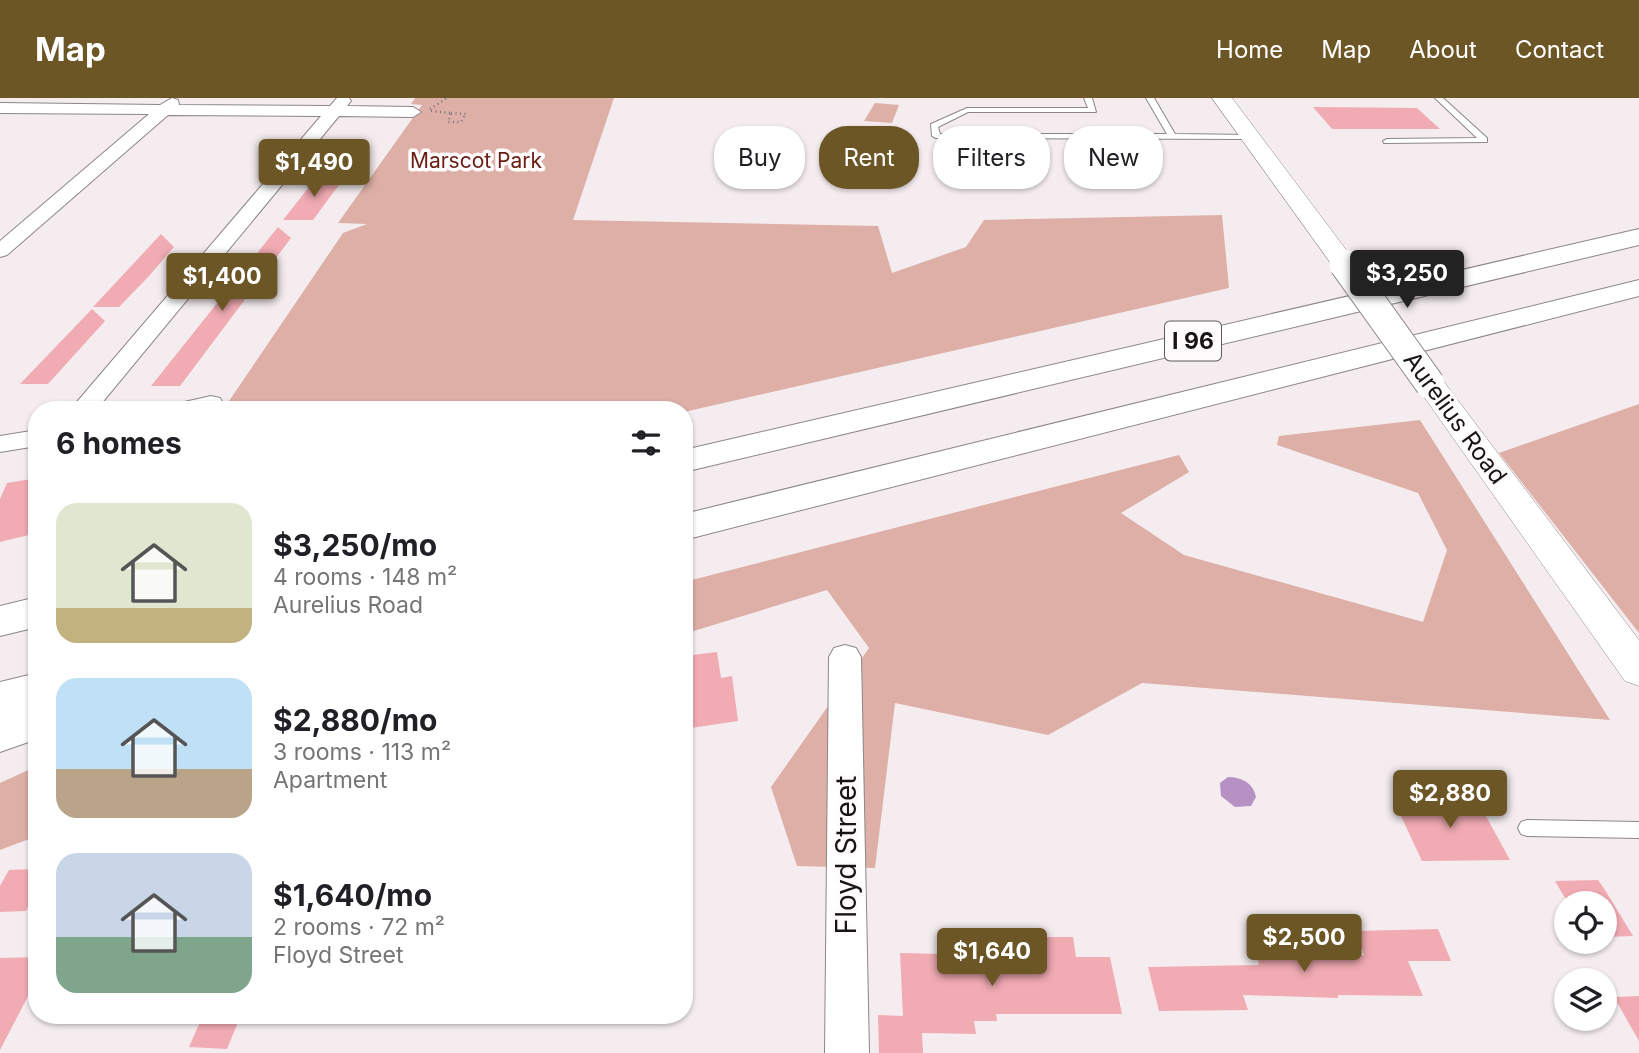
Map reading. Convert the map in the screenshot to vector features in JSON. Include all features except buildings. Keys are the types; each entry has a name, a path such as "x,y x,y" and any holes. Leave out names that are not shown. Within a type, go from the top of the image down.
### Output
{"highway":[{"name":"I 96","path":"693,458 1639,237"},
{"name":"I 96","path":"693,525 1639,288"},
{"path":"0,615 28,611"},
{"path":"0,621 28,613"},
{"path":"0,699 28,692"},
{"path":"0,734 28,724"}],"street":[{"path":"0,107 12,98"},
{"name":"Aurelius Road","path":"1222,98 1639,670"},
{"path":"0,251 171,104"},
{"path":"0,107 340,105 413,112"},
{"path":"90,401 340,105"},
{"path":"0,444 28,439"},
{"name":"Floyd Street","path":"845,657 847,1053"}],"lane":[{"path":"1088,98 1093,110 967,110 934,126 936,136 1251,137"},
{"path":"1150,98 1173,137"},
{"path":"1387,141 1485,140 1439,98"},
{"path":"1527,828 1639,830"}],"path":[{"path":"447,98 428,111 452,111 466,114 461,122 448,122 452,111"}],"green space":[{"name":"Marscot Park","path":"415,98 614,98 573,220 878,226 892,273 966,247 984,220 1222,215 1229,288 693,410 693,401 229,401 343,233 367,224 338,223 422,105 411,104"},
{"path":"875,103 899,105 892,123 864,121"},
{"path":"1639,404 1639,633 1499,453"},
{"path":"1420,420 1610,720 1142,683 1048,735 895,703 875,868 797,866 771,787 869,648 827,590 693,631 693,580 1179,455 1189,472 1121,513 1184,555 1423,622 1447,550 1418,493 1277,445 1279,436"},
{"path":"28,770 28,839 0,850 0,783"}],"shaded area":[{"path":"1228,777 1238,778 1250,785 1256,797 1251,806 1235,807 1221,796 1220,783"}]}
